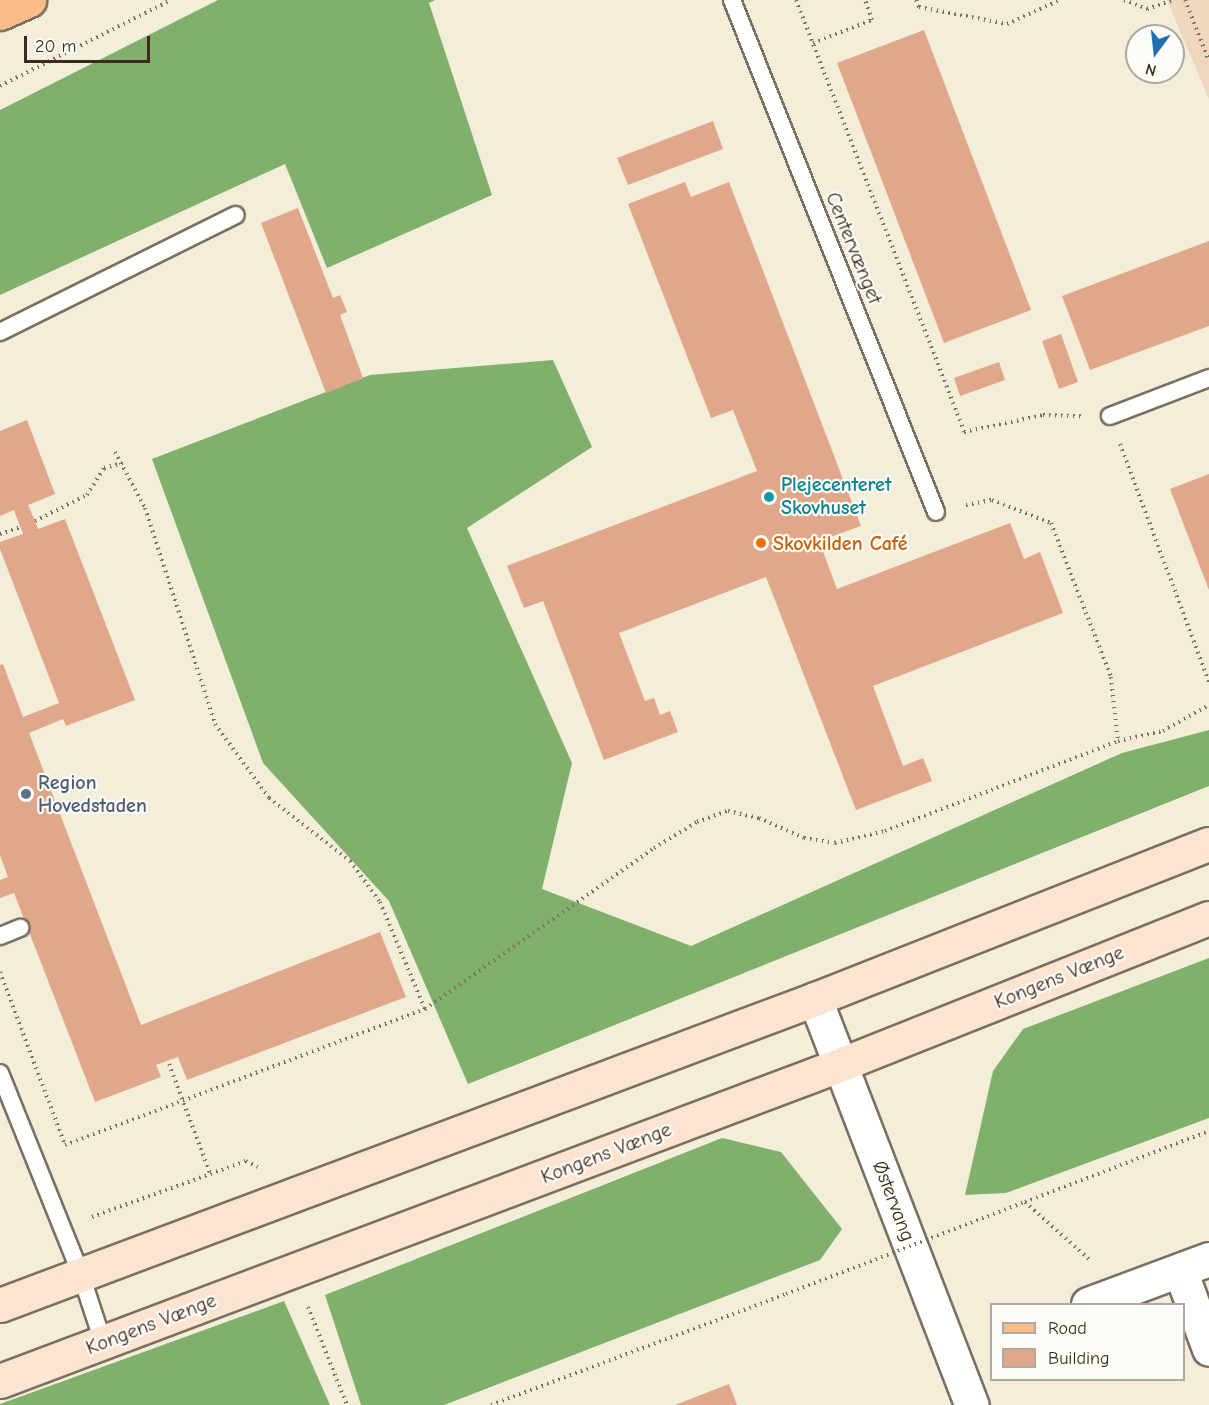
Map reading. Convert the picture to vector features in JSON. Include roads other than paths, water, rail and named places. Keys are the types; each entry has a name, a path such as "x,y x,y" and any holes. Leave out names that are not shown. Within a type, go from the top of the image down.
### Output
{"main road":[{"path":"0,13 29,0"}],"street":[{"path":"0,1305 815,999 1209,844"},
{"name":"Kongens Vænge","path":"0,1381 842,1064 1209,918"},
{"name":"Østervang","path":"815,999 972,1405"},
{"path":"1101,1300 1195,1264 1209,1349"}],"lane":[{"name":"Centervænget","path":"732,0 936,512"},
{"path":"0,332 237,215"},
{"path":"1110,417 1209,378"},
{"path":"0,936 20,928"},
{"path":"0,1073 81,1275 103,1342"}],"place":[{"name":"Plejecenteret Skovhuset","path":"769,497"},
{"name":"Skovkilden Café","path":"761,543"},
{"name":"Region Hovedstaden","path":"26,794"}]}
